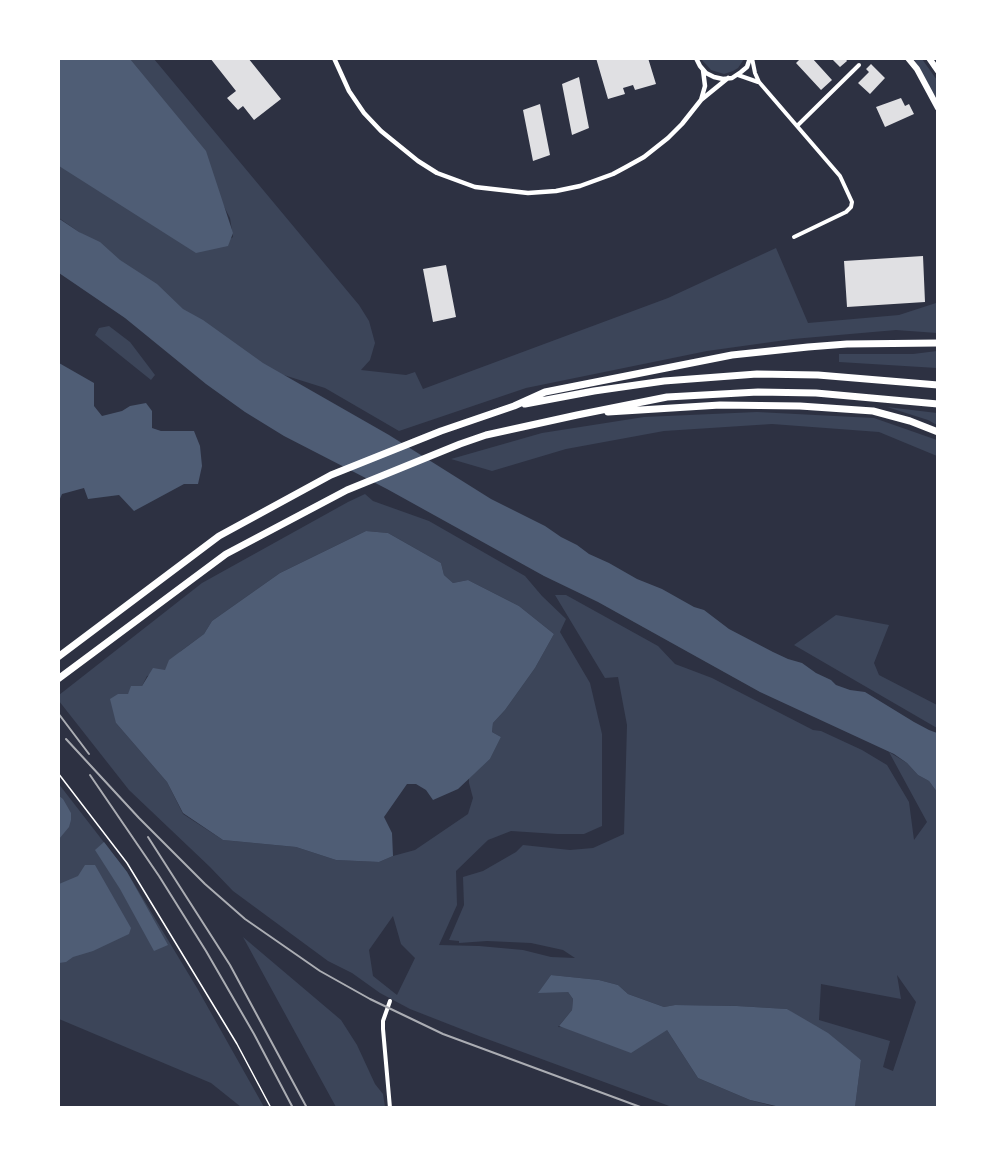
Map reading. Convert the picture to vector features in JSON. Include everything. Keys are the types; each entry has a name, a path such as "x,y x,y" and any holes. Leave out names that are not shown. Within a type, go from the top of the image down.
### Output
{"highway":[{"path":"58,657 219,536 331,475 441,431 514,406 545,392 732,355 847,344 938,343"},
{"path":"514,406 664,381 757,374 818,375 938,385"},
{"path":"61,677 226,554 347,490 486,435 667,397 758,392 816,393 938,404"},
{"path":"577,415 720,405 800,406 873,411 910,420 938,432"}],"main road":[{"path":"908,58 917,69 938,108"},
{"path":"929,58 938,71"}],"street":[{"path":"334,58 349,91 364,112 381,131 410,155 437,173 457,181 488,189 528,193 580,186 613,174 644,157 682,124 701,100 728,78"},
{"path":"696,58 703,70 705,86 701,100"},
{"path":"703,70 714,77 728,78 738,75 747,67 751,58"},
{"path":"751,58 759,82 840,176 852,202 846,212 794,237"},
{"path":"797,126 859,65"},
{"path":"738,75 759,82"},
{"path":"390,1001 382,1029 390,1107"}],"lane":[{"path":"58,773 127,863 237,1044 271,1107"}],"shaded area":[{"path":"58,59 130,59 206,151 233,233 228,246 196,253 59,166"},
{"path":"128,59 154,59 359,305 369,321 375,343 370,360 361,370 406,375 415,372 423,389 668,298 776,248 808,323 899,315 937,301 937,333 896,330 793,339 707,351 526,388 399,431 325,388 271,371 183,310 137,273 59,218 58,165 227,241 233,237 230,218 219,197"},
{"path":"744,59 738,68 724,74 711,70 702,60"},
{"path":"914,59 922,59 937,80 937,99"},
{"path":"58,218 100,242 120,260 157,284 183,309 203,320 263,363 389,435 491,499 545,526 589,554 704,610 729,629 788,659 802,663 836,685 865,692 914,722 937,733 937,792 929,781 918,775 894,754 760,692 598,602 544,576 387,489 284,436 245,412 206,384 125,318 59,273"},
{"path":"109,326 130,342 155,375 151,380 95,335 99,328"},
{"path":"937,351 937,368 839,362 839,354 913,354"},
{"path":"59,363 94,383 94,406 102,416 146,403 152,411 152,428 161,431 194,431 200,446 202,466 198,484 184,484 134,511 119,495 88,499 84,488 62,494 59,501"},
{"path":"887,407 937,413 937,425 928,420"},
{"path":"757,412 874,418 937,440 937,456 879,432 772,424 664,431 566,449 492,471 451,459 542,433 644,417"},
{"path":"365,494 373,501 429,521 525,576 566,619 560,632 590,683 602,734 602,826 584,834 511,831 488,840 456,871 457,905 439,945 523,950 551,957 575,958 563,950 531,943 487,941 459,943 459,941 449,940 464,905 463,877 483,871 516,852 523,845 570,850 593,848 624,834 627,725 618,677 605,678 555,595 566,595 658,646 675,664 712,678 813,730 821,731 862,750 887,765 909,802 914,840 927,822 889,752 929,781 937,792 937,1107 855,1107 861,1060 787,1009 737,1006 675,1005 664,1007 628,994 618,985 599,980 551,975 539,992 568,992 573,999 572,1010 558,1027 667,1030 698,1078 750,1100 780,1108 672,1107 410,1009 328,961 233,891 129,790 59,701 59,695 202,583","holes":["366,531 388,533 441,563 444,575 453,583 468,580 519,606 554,634 535,668 493,723 492,732 501,737 490,759 469,778 473,798 468,814 415,850 379,862 336,860 296,847 223,840 183,814 167,782 116,723 118,694 128,694 142,686 147,676 165,671 181,651 204,634 212,621 280,573","393,916 401,944 415,958 397,995 373,976 369,950","897,975 916,1002 893,1071 883,1067 890,1041 819,1020 821,984 901,999"]},
{"path":"366,531 388,533 441,563 444,575 453,583 468,580 519,606 554,634 535,668 493,723 492,732 501,737 490,759 458,789 433,800 426,790 416,784 407,784 384,817 392,833 393,856 379,862 336,860 296,847 223,840 183,813 167,782 116,723 110,699 118,694 128,694 131,686 142,686 153,668 165,670 169,660 204,634 212,621 280,573"},
{"path":"836,615 889,625 874,663 879,675 937,705 937,728 794,645"},
{"path":"58,783 127,872 197,988 264,1107 241,1107 211,1083 59,1019"},
{"path":"59,796 71,813 71,820 69,827 59,839"},
{"path":"104,842 127,872 168,945 154,951 120,889 95,850"},
{"path":"85,865 95,865 131,928 129,934 93,951 59,963 59,884 78,876"},
{"path":"243,937 341,1020 357,1045 375,1084 383,1094 385,1107 336,1107"},
{"path":"551,975 599,980 618,985 628,994 664,1007 675,1005 737,1006 787,1009 828,1033 861,1060 855,1107 780,1107 750,1100 698,1078 667,1030 631,1053 559,1026 572,1010 573,999 568,992 538,993"}],"building":[{"path":"210,58 248,58 281,99 254,120 243,106 238,110 227,98 236,91"},
{"path":"596,58 648,58 656,84 635,90 633,85 623,88 625,94 608,99"},
{"path":"801,58 812,58 832,80 821,90 796,63"},
{"path":"831,58 845,58 847,61 840,67"},
{"path":"871,64 885,78 870,94 858,83 869,72 866,69"},
{"path":"579,77 589,128 572,135 562,84"},
{"path":"901,98 905,106 909,104 914,114 885,127 876,107"},
{"path":"540,104 550,155 533,161 523,110"},
{"path":"923,256 925,302 847,307 844,261"},
{"path":"446,265 456,317 433,322 423,269"}],"railway":[{"path":"58,713 89,754"},
{"path":"66,739 139,818 205,884 245,919 320,971 370,999 443,1034 643,1108"},
{"path":"90,775 159,876 206,951 293,1108"},
{"path":"148,837 230,965 307,1108"}]}
